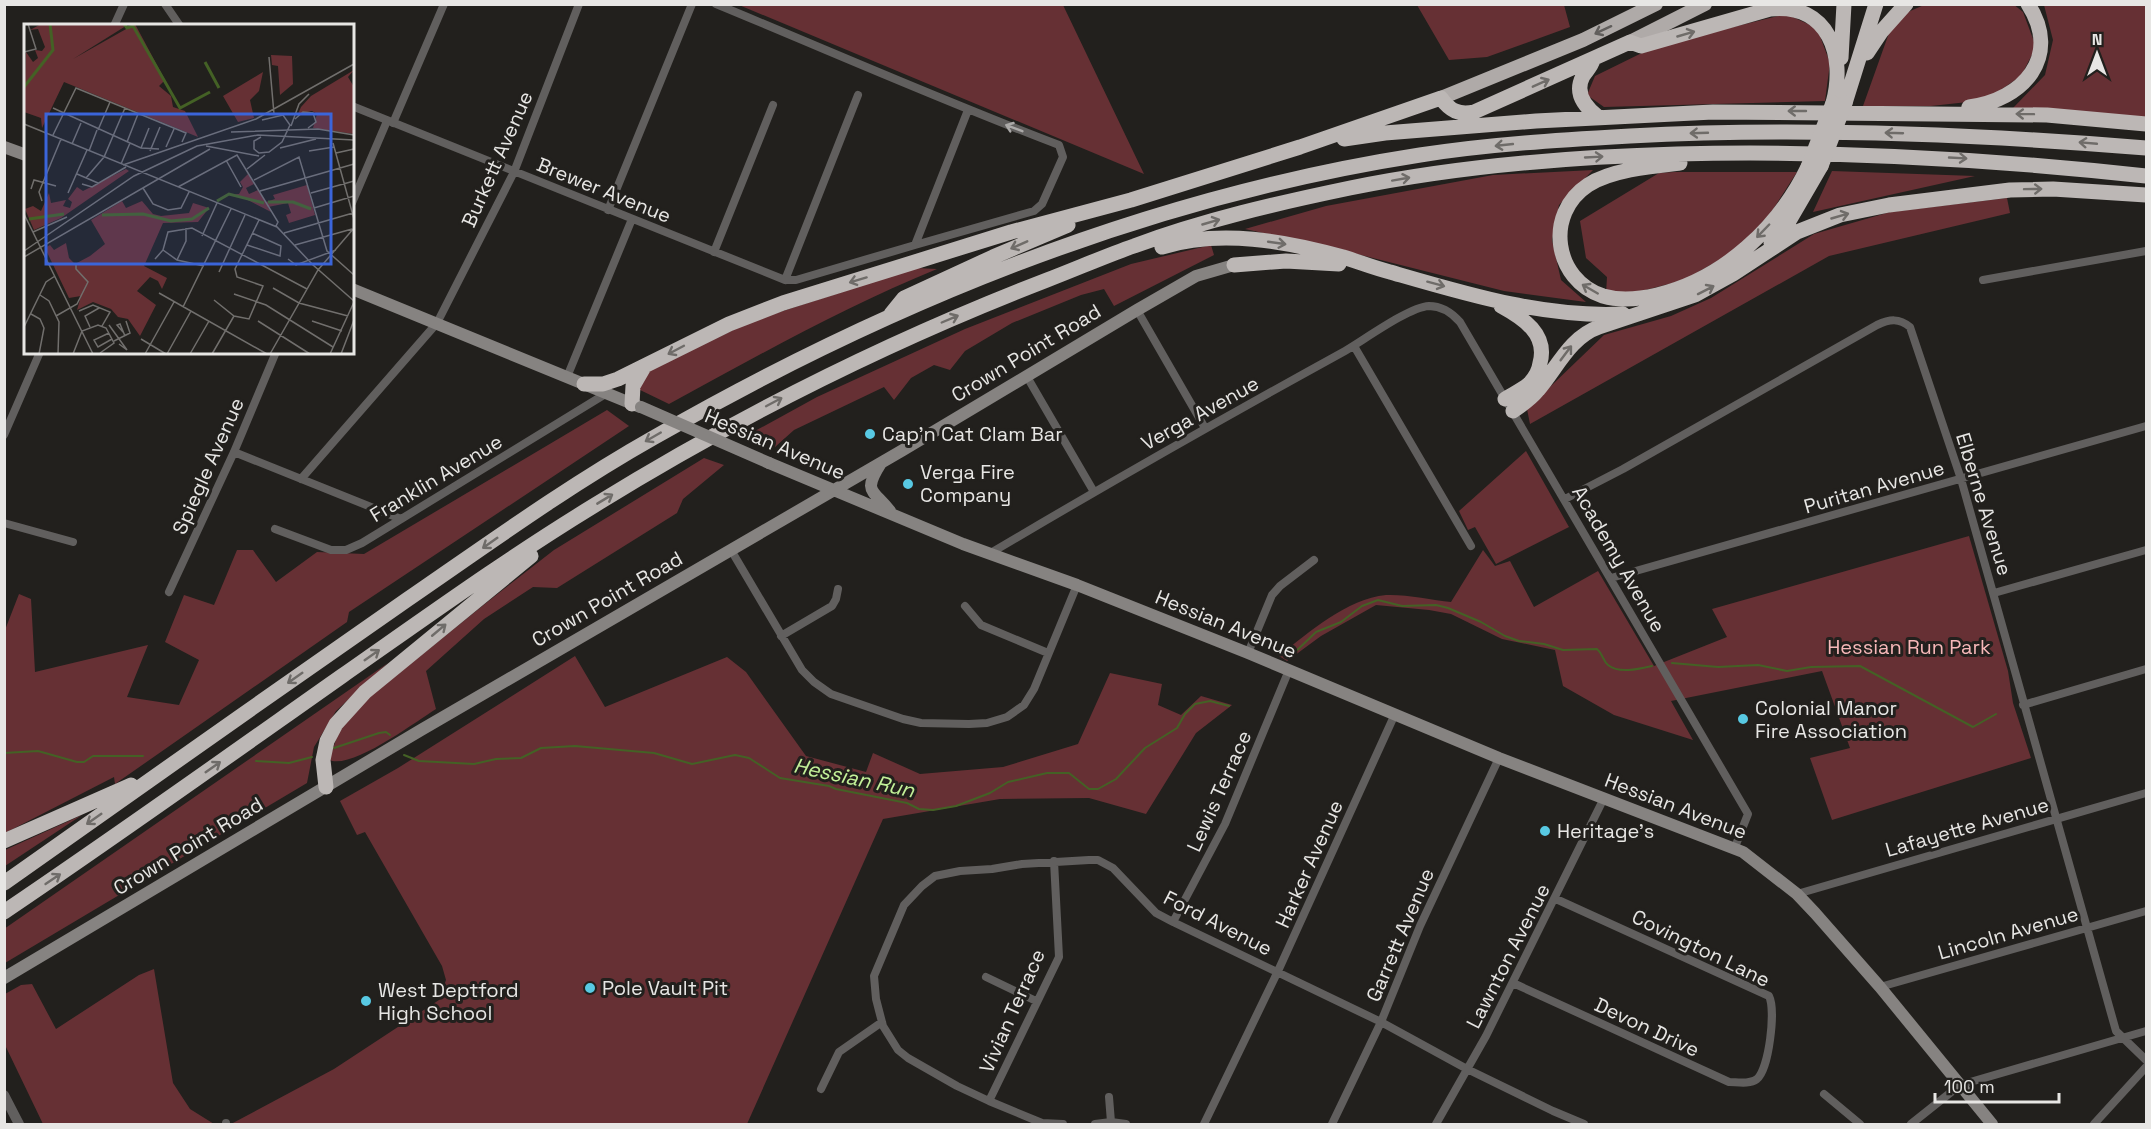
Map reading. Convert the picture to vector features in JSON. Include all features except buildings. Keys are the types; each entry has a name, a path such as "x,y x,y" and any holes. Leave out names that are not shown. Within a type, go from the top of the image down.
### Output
{"highway":[{"path":"584,384 608,383 729,324 783,303 1011,232 1131,200 1300,147 1442,98 1564,48 1656,4"},
{"path":"1442,98 1450,109 1462,113 1488,107 1593,60 1705,4"},
{"path":"1838,85 1844,4"},
{"path":"1855,74 1876,4"},
{"path":"1751,262 1777,237 1789,221 1839,103 1881,32 1906,4"},
{"path":"1918,113 1985,104 2004,97 2021,86 2035,67 2040,51 2038,25 2028,4"},
{"path":"1630,42 1641,46 1770,9 1788,9 1812,19 1827,34 1836,55 1839,103"},
{"path":"1593,60 1592,66 1581,82 1580,93 1584,105 1598,117"},
{"path":"1488,107 1507,115 1548,120"},
{"path":"1300,147 1385,133 1548,120 1753,111 2063,116 2146,124"},
{"path":"4,883 450,570 588,477 651,438 742,389 889,317 1010,267 1160,215 1317,174 1444,152 1571,139 1794,131 1998,137 2146,148"},
{"path":"1753,152 1727,160 1681,162 1639,169 1607,176 1588,185 1572,199 1560,225 1560,245 1570,272 1584,287 1605,297 1616,298 1651,296 1693,282 1738,254 1762,233 1814,166"},
{"path":"4,912 484,576 660,465 785,396 850,364 936,325 1138,244 1236,215 1354,187 1471,168 1595,156 1753,152 1852,153 1962,159 2146,176"},
{"path":"1509,405 1532,396 1575,341 1585,333 1707,289 1785,239 1809,226 1840,215 1889,206 2021,189 2146,195"},
{"path":"889,317 904,298 1035,238 1131,200"},
{"path":"1076,268 1094,269 1175,243 1222,238 1297,246 1389,272 1534,308 1614,315 1656,309"},
{"path":"1234,265 1270,261 1310,261 1389,272"},
{"path":"1482,296 1524,320 1535,332 1541,345 1541,360 1534,378 1509,405"},
{"path":"637,405 633,386 644,367"},
{"path":"326,787 323,760 327,741 336,724 365,692 541,548 555,530"},
{"path":"4,841 159,773"}],"main road":[{"path":"4,147 24,154"},
{"name":"Crown Point Road","path":"4,978 420,730 882,462 1137,310 1196,276 1234,265"},
{"name":"Hessian Avenue","path":"354,290 637,405 832,491 1248,653 1499,758 1734,847 1761,864 1797,894 1880,987 1992,1125"},
{"path":"882,462 871,481 871,488 875,497 892,515"}],"street":[{"path":"115,24 124,4"},
{"path":"165,4 179,24"},
{"path":"354,199 444,4"},
{"name":"Burkett Avenue","path":"301,479 437,324 514,172 579,4"},
{"path":"608,210 693,4"},
{"path":"716,4 968,110 1059,145 1063,157 1042,204 1034,211 848,267 796,280 785,280 858,95"},
{"path":"714,252 773,105"},
{"name":"Brewer Avenue","path":"354,107 785,280"},
{"path":"915,245 968,110"},
{"path":"567,377 632,219"},
{"path":"1983,280 2146,250"},
{"name":"Academy Avenue","path":"1430,306 1450,313 1460,322 1748,814 1734,847"},
{"name":"Verga Avenue","path":"989,554 1205,428 1415,310 1430,306"},
{"path":"1137,310 1205,428"},
{"name":"Elberne Avenue","path":"1565,499 1623,469 1887,320 1903,322 1910,327 1961,479 2116,1032 2146,1060"},
{"path":"1354,346 1471,546"},
{"path":"4,435 39,354"},
{"name":"Spiegle Avenue","path":"169,592 234,452 275,354"},
{"path":"1026,375 1094,492"},
{"name":"Franklin Avenue","path":"275,529 331,550 346,550 362,543 607,393"},
{"name":"Puritan Avenue","path":"1611,578 2146,426"},
{"path":"234,452 401,519"},
{"path":"4,523 73,542"},
{"path":"731,550 802,670 814,682 831,693 903,719 935,724 987,723 1003,719 1013,714 1029,699 1077,585"},
{"path":"1994,593 2146,550"},
{"path":"1248,653 1272,595 1314,560"},
{"path":"782,636 832,606 838,589"},
{"path":"965,606 981,625 1048,653"},
{"path":"2023,705 2146,669"},
{"name":"Lewis Terrace","path":"1173,922 1225,824 1289,670"},
{"name":"Harker Avenue","path":"1204,1125 1278,971 1395,714"},
{"name":"Garrett Avenue","path":"1332,1125 1381,1022 1420,926 1499,758"},
{"name":"Lafayette Avenue","path":"1797,894 2146,793"},
{"name":"Lawnton Avenue","path":"1436,1125 1486,1036 1556,899 1604,798"},
{"name":"Ford Avenue","path":"1063,1125 1042,1123 989,1101 908,1058 898,1050 882,1022 876,999 874,976 904,905 935,876 960,871 1054,861 1098,860 1120,875 1156,913 1381,1022 1467,1069 1584,1125"},
{"name":"Vivian Terrace","path":"989,1101 1059,957 1054,861"},
{"name":"Covington Lane","path":"1556,899 1769,996 1773,1011 1764,1066"},
{"name":"Lincoln Avenue","path":"1880,987 2146,911"},
{"path":"986,977 1036,1001"},
{"name":"Devon Drive","path":"1513,983 1729,1082 1749,1083 1758,1079 1764,1066"},
{"path":"821,1089 839,1052 882,1022"},
{"path":"1911,1125 1960,1085 2146,1031"},
{"path":"2094,1125 2146,1067"},
{"path":"1824,1094 1860,1125"},
{"path":"4,1095 19,1125"},
{"path":"1109,1097 1111,1122"},
{"path":"1095,1125 1111,1122 1126,1125"}],"green space":[{"path":"2013,4 2023,12 2036,47 2021,76 1986,100 1931,106 1863,106 1889,33 1908,12 1924,5"},
{"path":"739,5 1063,5 1144,174"},
{"path":"1417,5 1564,5 1570,27 1487,57 1449,60"},
{"path":"2044,5 2146,5 2146,122 2013,108 2045,75 2053,40"},
{"path":"1786,14 1817,28 1830,63 1825,101 1604,107 1587,95 1595,76 1656,46"},
{"path":"1593,170 1559,205 1552,240 1561,280 1586,302 1504,291 1345,251 1245,229 1326,206 1493,175"},
{"path":"1832,171 1975,176 1813,212"},
{"path":"1797,172 1770,214 1735,251 1684,280 1630,294 1606,294 1607,277 1586,258 1580,221 1659,173"},
{"path":"2007,198 2010,213 1829,256 1530,424 1527,409 1604,335 1671,316 1711,298 1814,234 1890,212"},
{"path":"1211,245 1214,255 1114,306 1104,289 1081,295 1012,323 965,351 950,370 934,365 911,378 894,400 884,387 794,430 775,447 744,437 817,397 965,329 1131,264"},
{"path":"916,268 937,269 835,316 669,404 638,389 641,377 652,369 752,321"},
{"path":"607,410 629,426 349,612 347,622 115,784 114,777 5,833 5,630 19,594 31,599 35,672 148,645 127,697 179,705 199,660 165,642 184,595 214,605 237,550 253,550 276,582 317,552 364,554"},
{"path":"1526,451 1569,527 1496,564 1475,527 1468,530 1459,511"},
{"path":"704,458 724,465 683,499 677,513 557,588 533,587 484,619 426,671 436,709 367,752 339,761 329,760 340,728 362,703 486,603 554,550"},
{"name":"Hessian Run Park","path":"1969,536 2008,671 2013,703 2031,758 1832,820 1810,758 1850,748 1822,671 1671,701 1693,740 1614,715 1563,686 1555,650 1502,639 1451,614 1376,605 1321,636 1287,661 1279,656 1329,618 1371,598 1393,595 1451,602 1483,550 1495,566 1510,561 1534,607 1598,571 1654,666 1727,637 1712,609"},
{"path":"575,656 605,707 727,657 746,672 806,756 866,772 873,753 920,774 1003,767 1078,744 1110,673 1162,684 1158,705 1181,715 1201,696 1232,705 1196,733 1146,814 1089,798 1000,799 883,819 747,1124 231,1124 334,1069 439,1000 446,980 442,966 365,832 357,835 340,801 398,768"},
{"path":"388,663 336,711 314,747 307,783 5,963 4,929"},
{"path":"82,815 5,866 5,850"},
{"path":"154,969 173,1083 190,1109 214,1124 43,1124 5,1045 5,994 21,985 32,984 56,1029 139,975"}],"waterway":[{"name":"Hessian Run","path":"1289,658 1316,632 1341,622 1362,606 1378,600 1402,606 1436,605 1448,608 1519,641 1544,644 1563,650 1597,649 1606,663 1613,668 1629,670 1652,666"},
{"name":"Hessian Run","path":"1672,663 1718,667 1758,665 1787,671 1811,667 1860,666 1973,727 1996,714"},
{"name":"Hessian Run","path":"404,755 419,761 474,764 496,759 521,758 541,748 575,746 654,753 692,764 735,755 749,758 780,778 829,786 907,803 919,809 933,810 956,806 990,793 1008,782 1047,773 1069,773 1089,789 1098,789 1116,779 1145,748 1177,728 1185,714 1195,704 1210,701 1229,706"},
{"name":"Hessian Run","path":"334,748 379,733 386,732 390,735"},
{"name":"Hessian Run","path":"4,753 38,751 77,762 84,762 93,756 143,756"},
{"name":"Hessian Run","path":"256,761 289,763 312,757"}],"place":[{"name":"Cap'n Cat Clam Bar","path":"870,434"},
{"name":"Verga Fire Company","path":"908,484"},
{"name":"Colonial Manor Fire Association","path":"1743,719"},
{"name":"Heritage's","path":"1545,831"},
{"name":"Pole Vault Pit","path":"590,988"},
{"name":"West Deptford High School","path":"366,1001"}]}
